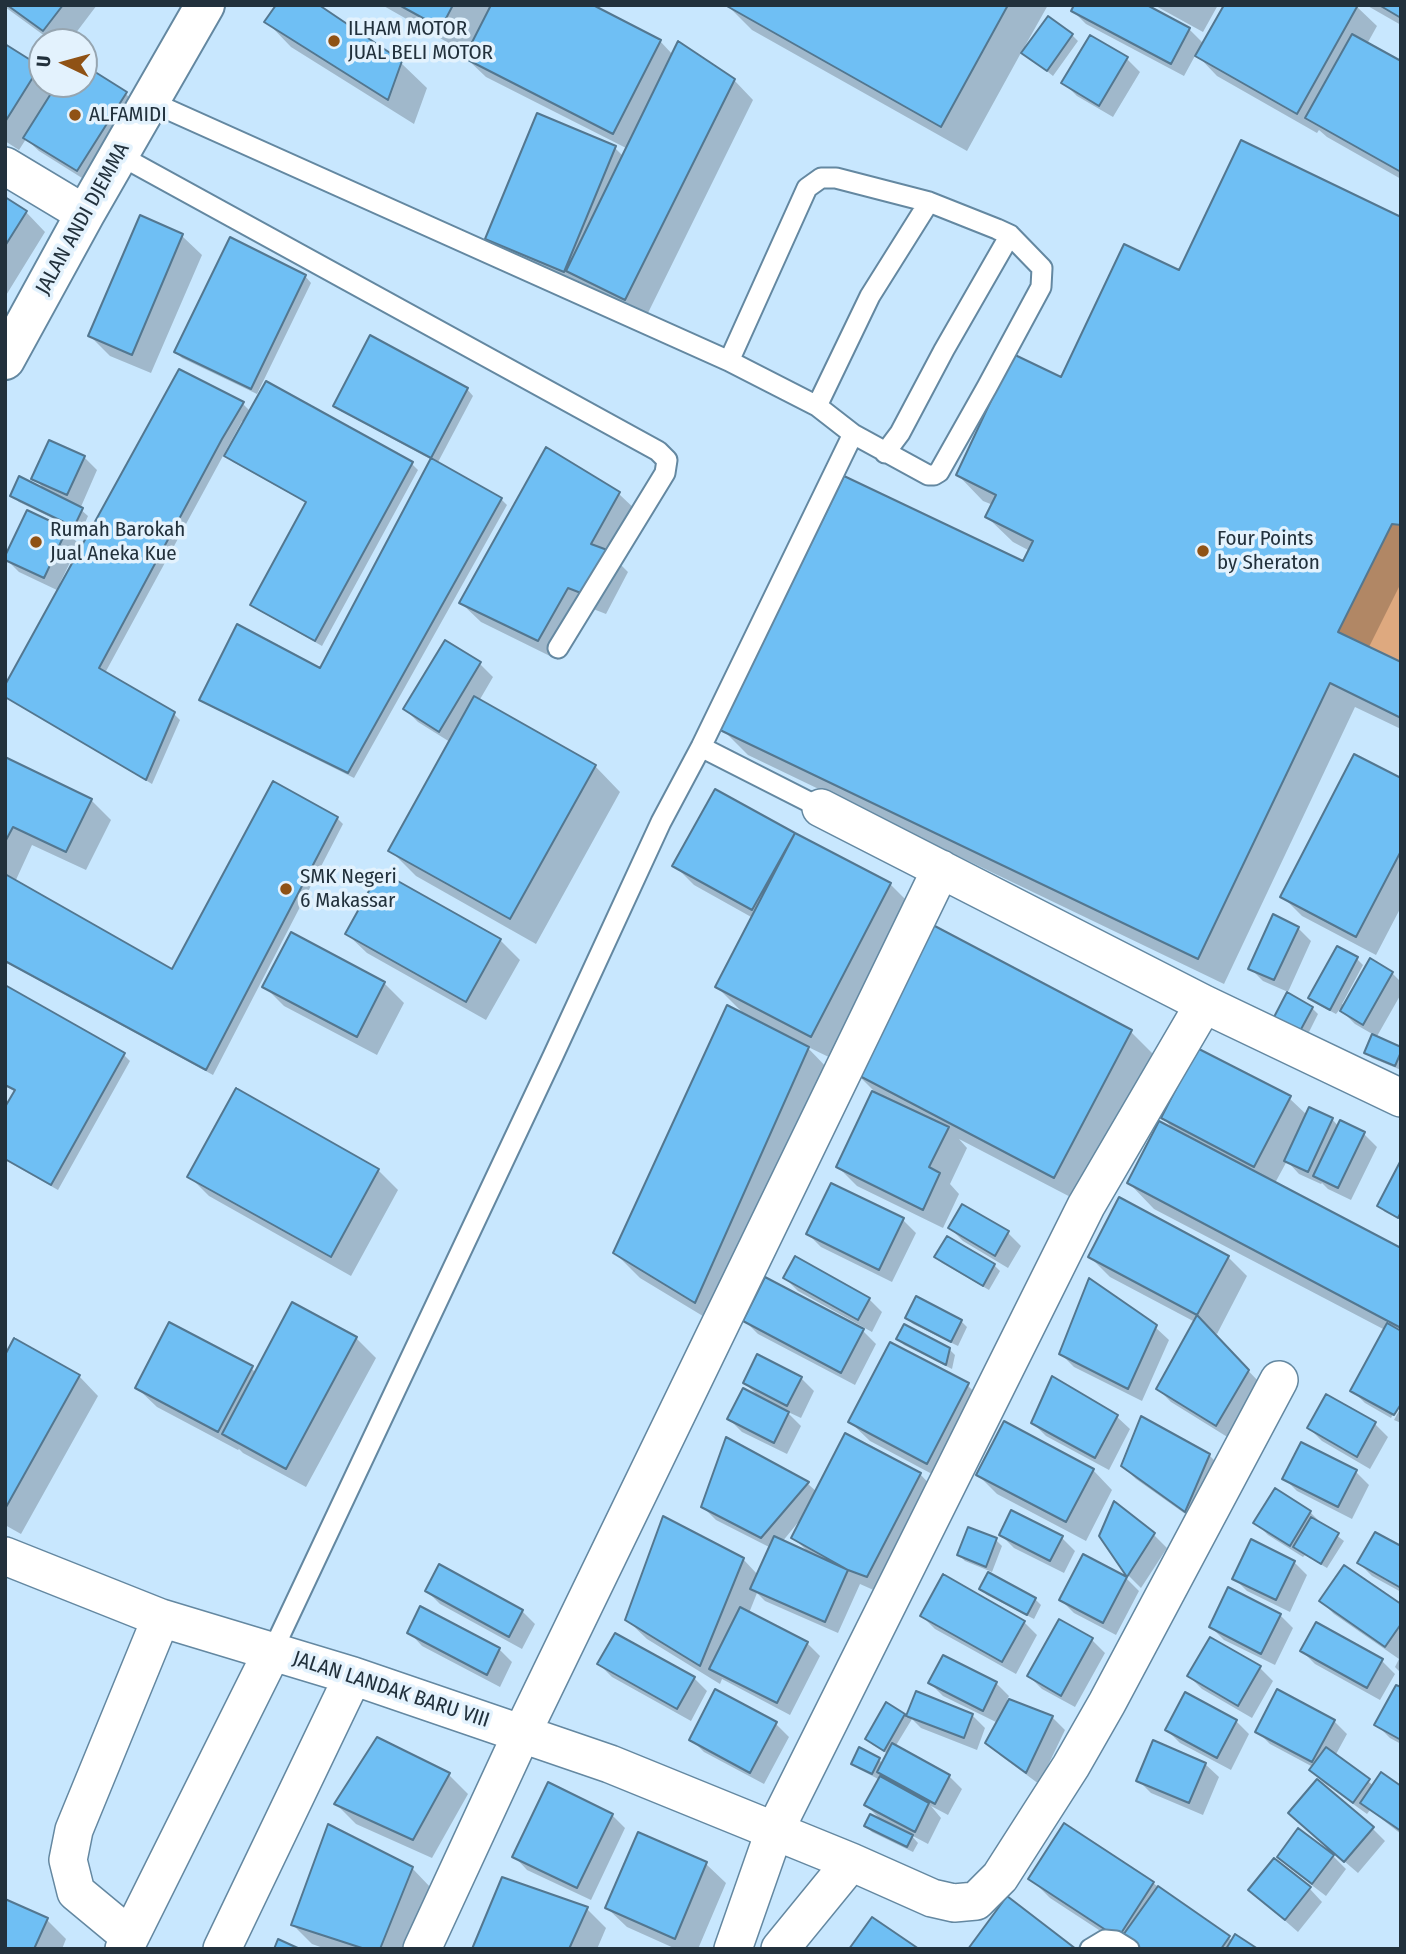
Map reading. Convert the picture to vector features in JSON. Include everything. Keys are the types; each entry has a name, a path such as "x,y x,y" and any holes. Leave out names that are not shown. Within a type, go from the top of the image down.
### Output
{"main road":[{"name":"JALAN ANDI DJEMMA","path":"5,360 205,5"}],"street":[{"path":"5,166 85,214"},
{"path":"821,808 1204,1004 1401,1098"},
{"path":"422,1949 522,1733 941,869"},
{"path":"733,1949 774,1832 1086,1206 1204,1004"},
{"name":"JALAN LANDAK BARU VIII","path":"5,1556 161,1618 353,1676 610,1764 851,1862 932,1898 954,1903 976,1901 1000,1877 1071,1766 1279,1380"},
{"path":"161,1618 74,1830 68,1860 76,1892 127,1942 272,1652"},
{"path":"222,1949 353,1676"},
{"path":"780,1949 851,1862"}],"lane":[{"path":"149,101 729,361 817,406 853,434 928,475 939,472 1041,287 1042,268 1010,235 929,202 836,178 821,178 807,187 729,361"},
{"path":"119,155 658,451 667,460 665,473 558,648"},
{"path":"817,406 870,296 929,202"},
{"path":"885,453 900,433 937,362 1010,235"},
{"path":"272,1652 661,822 701,747 853,434"},
{"path":"701,747 821,808"},
{"path":"1090,1949 1105,1940 1116,1941 1129,1949"}],"shaded area":[{"path":"1392,524 1401,525 1401,662 1338,632"}],"building":[{"path":"7,5 63,5 45,28 39,28"},
{"name":"ILHAM MOTOR JUAL BELI MOTOR","path":"276,5 319,5 402,61 388,100 264,22"},
{"path":"399,5 453,5 441,28"},
{"path":"491,5 593,5 661,40 613,134 464,58"},
{"path":"725,5 1008,5 941,127"},
{"path":"1074,5 1147,5 1190,28 1171,64 1071,11"},
{"path":"1224,5 1358,5 1297,114 1195,56"},
{"path":"1379,5 1401,5 1401,18"},
{"path":"1048,16 1073,34 1047,71 1021,53"},
{"path":"1352,34 1401,61 1401,172 1305,118"},
{"path":"1090,35 1128,57 1099,106 1061,83"},
{"path":"678,41 735,79 625,300 566,271"},
{"path":"5,44 28,58 28,85 5,122"},
{"name":"ALFAMIDI","path":"98,74 127,92 77,171 23,138 48,98 98,98"},
{"path":"537,113 616,146 564,272 485,239"},
{"name":"Four Points by Sheraton","path":"1241,140 1401,217 1401,525 1392,524 1338,632 1401,662 1401,718 1330,683 1198,959 720,730 844,476 1023,561 1033,541 985,517 996,495 956,475 1013,354 1061,377 1124,244 1179,270"},
{"path":"5,197 27,211 5,246"},
{"path":"140,215 183,234 132,355 88,336"},
{"path":"230,237 306,275 251,389 174,352"},
{"path":"370,335 468,388 431,458 333,406"},
{"path":"179,369 244,402 99,668 175,712 146,780 5,697 5,685"},
{"path":"266,381 413,462 315,641 250,605 306,502 224,456"},
{"path":"49,440 85,456 67,495 31,479"},
{"path":"546,447 620,492 591,544 610,551 586,595 568,588 538,641 459,603"},
{"path":"431,458 502,498 348,773 199,700 237,624 320,668"},
{"path":"19,476 83,508 74,527 10,496"},
{"name":"Rumah Barokah Jual Aneka Kue","path":"27,510 67,529 44,578 5,560"},
{"path":"445,640 481,662 439,732 403,709"},
{"path":"474,696 596,765 510,919 388,851"},
{"path":"1354,754 1401,778 1401,851 1356,937 1280,897"},
{"path":"5,757 92,799 66,852 13,827 5,842"},
{"path":"273,781 338,817 206,1070 5,961 5,874 172,969"},
{"path":"715,789 795,833 752,910 672,866"},
{"path":"795,833 891,883 811,1037 715,987"},
{"path":"380,871 501,939 466,1002 345,934"},
{"path":"1273,914 1299,927 1274,980 1248,969"},
{"path":"931,924 1132,1030 1054,1178 854,1073"},
{"path":"291,932 385,982 357,1037 262,987"},
{"path":"1337,946 1358,957 1330,1010 1308,998"},
{"path":"1370,958 1393,972 1363,1025 1340,1011"},
{"path":"5,985 125,1053 51,1185 5,1159 5,1107 15,1090 5,1085"},
{"path":"1287,992 1313,1007 1299,1033 1273,1019"},
{"path":"727,1005 809,1047 695,1303 613,1253"},
{"path":"1372,1034 1401,1047 1395,1066 1364,1053"},
{"path":"1197,1048 1291,1096 1254,1167 1161,1118"},
{"path":"236,1088 379,1169 331,1257 187,1177"},
{"path":"872,1091 949,1127 929,1167 940,1173 923,1210 836,1167"},
{"path":"1309,1107 1333,1118 1308,1172 1284,1161"},
{"path":"1340,1120 1365,1132 1338,1188 1313,1176"},
{"path":"1159,1121 1401,1248 1401,1328 1127,1183"},
{"path":"1401,1160 1401,1212 1398,1218 1377,1206"},
{"path":"831,1183 904,1218 879,1270 806,1234"},
{"path":"1119,1197 1229,1256 1197,1315 1088,1257"},
{"path":"962,1204 1009,1231 995,1256 948,1228"},
{"path":"947,1236 995,1264 983,1286 934,1257"},
{"path":"795,1256 870,1298 858,1320 783,1278"},
{"path":"765,1277 864,1329 841,1373 743,1321"},
{"path":"1089,1278 1157,1325 1128,1389 1059,1354"},
{"path":"916,1296 962,1320 951,1342 905,1318"},
{"path":"292,1302 357,1337 286,1469 222,1434"},
{"path":"1197,1315 1249,1370 1216,1426 1156,1389"},
{"path":"169,1322 253,1366 218,1432 135,1388"},
{"path":"1387,1323 1401,1331 1401,1404 1394,1415 1350,1391"},
{"path":"904,1324 950,1348 946,1365 896,1339"},
{"path":"14,1338 80,1375 5,1509 5,1355"},
{"path":"890,1342 969,1383 927,1464 848,1422"},
{"path":"757,1354 802,1377 787,1406 743,1383"},
{"path":"1052,1376 1118,1415 1095,1458 1031,1423"},
{"path":"743,1388 789,1412 774,1443 727,1419"},
{"path":"1326,1394 1376,1422 1357,1457 1307,1428"},
{"path":"1141,1416 1210,1454 1185,1512 1121,1466"},
{"path":"1004,1421 1094,1469 1066,1522 976,1475"},
{"path":"845,1433 921,1473 867,1577 848,1570 791,1538"},
{"path":"726,1437 809,1482 761,1538 701,1507"},
{"path":"1301,1442 1357,1470 1338,1507 1282,1479"},
{"path":"1275,1488 1311,1511 1290,1546 1253,1523"},
{"path":"1114,1501 1155,1533 1127,1577 1099,1536"},
{"path":"1011,1510 1063,1536 1050,1561 999,1535"},
{"path":"663,1516 744,1558 700,1666 625,1620"},
{"path":"1311,1517 1339,1533 1321,1564 1293,1547"},
{"path":"968,1527 997,1538 986,1567 957,1555"},
{"path":"1375,1532 1401,1546 1401,1588 1357,1563"},
{"path":"774,1536 848,1570 825,1622 750,1589"},
{"path":"1251,1539 1295,1561 1276,1600 1232,1579"},
{"path":"1083,1554 1127,1577 1103,1623 1059,1600"},
{"path":"439,1564 523,1610 509,1637 425,1591"},
{"path":"1344,1565 1401,1604 1401,1624 1385,1647 1319,1601"},
{"path":"988,1572 1036,1598 1027,1615 979,1589"},
{"path":"943,1574 1025,1621 1002,1662 920,1616"},
{"path":"1228,1587 1281,1614 1261,1654 1209,1627"},
{"path":"420,1606 500,1648 487,1675 407,1633"},
{"path":"740,1607 808,1642 777,1703 709,1669"},
{"path":"1059,1619 1093,1638 1061,1696 1027,1676"},
{"path":"1316,1622 1383,1659 1367,1688 1300,1651"},
{"path":"615,1633 695,1677 677,1709 597,1664"},
{"path":"1210,1637 1261,1666 1238,1706 1187,1676"},
{"path":"943,1655 997,1682 983,1711 928,1683"},
{"path":"1396,1685 1401,1687 1401,1740 1374,1725"},
{"path":"715,1689 777,1722 750,1773 689,1740"},
{"path":"1277,1689 1335,1720 1312,1762 1255,1732"},
{"path":"916,1691 973,1714 964,1738 906,1716"},
{"path":"1185,1692 1237,1720 1217,1758 1165,1730"},
{"path":"1009,1699 1053,1716 1026,1773 985,1743"},
{"path":"886,1702 905,1714 884,1751 865,1739"},
{"path":"377,1737 450,1773 413,1840 334,1804"},
{"path":"1153,1740 1206,1763 1189,1803 1136,1781"},
{"path":"892,1743 950,1775 935,1804 877,1772"},
{"path":"859,1747 880,1758 872,1774 851,1764"},
{"path":"1326,1747 1370,1779 1353,1803 1309,1770"},
{"path":"1381,1772 1401,1786 1401,1831 1360,1803"},
{"path":"880,1776 929,1803 915,1832 864,1805"},
{"path":"1317,1779 1374,1827 1344,1862 1288,1813"},
{"path":"548,1782 613,1814 577,1888 512,1857"},
{"path":"870,1814 913,1835 907,1847 864,1826"},
{"path":"1064,1823 1154,1882 1118,1938 1028,1879"},
{"path":"328,1824 413,1867 380,1949 365,1949 291,1925"},
{"path":"1298,1828 1334,1855 1312,1884 1277,1857"},
{"path":"638,1832 707,1862 675,1939 605,1908"},
{"path":"1274,1858 1311,1887 1285,1920 1248,1890"},
{"path":"502,1877 588,1907 569,1949 472,1949"},
{"path":"1158,1886 1230,1936 1221,1949 1136,1949 1121,1938"},
{"path":"1007,1896 1076,1949 968,1949"},
{"path":"5,1899 48,1918 34,1949 5,1949"},
{"path":"872,1917 919,1949 849,1949"},
{"path":"1235,1934 1258,1949 1226,1949"},
{"path":"278,1939 300,1949 274,1949"}],"place":[{"name":"ILHAM MOTOR JUAL BELI MOTOR","path":"334,41"},
{"name":"ALFAMIDI","path":"75,115"},
{"name":"Rumah Barokah Jual Aneka Kue","path":"36,542"},
{"name":"Four Points by Sheraton","path":"1203,551"},
{"name":"SMK Negeri 6 Makassar","path":"286,889"}]}
